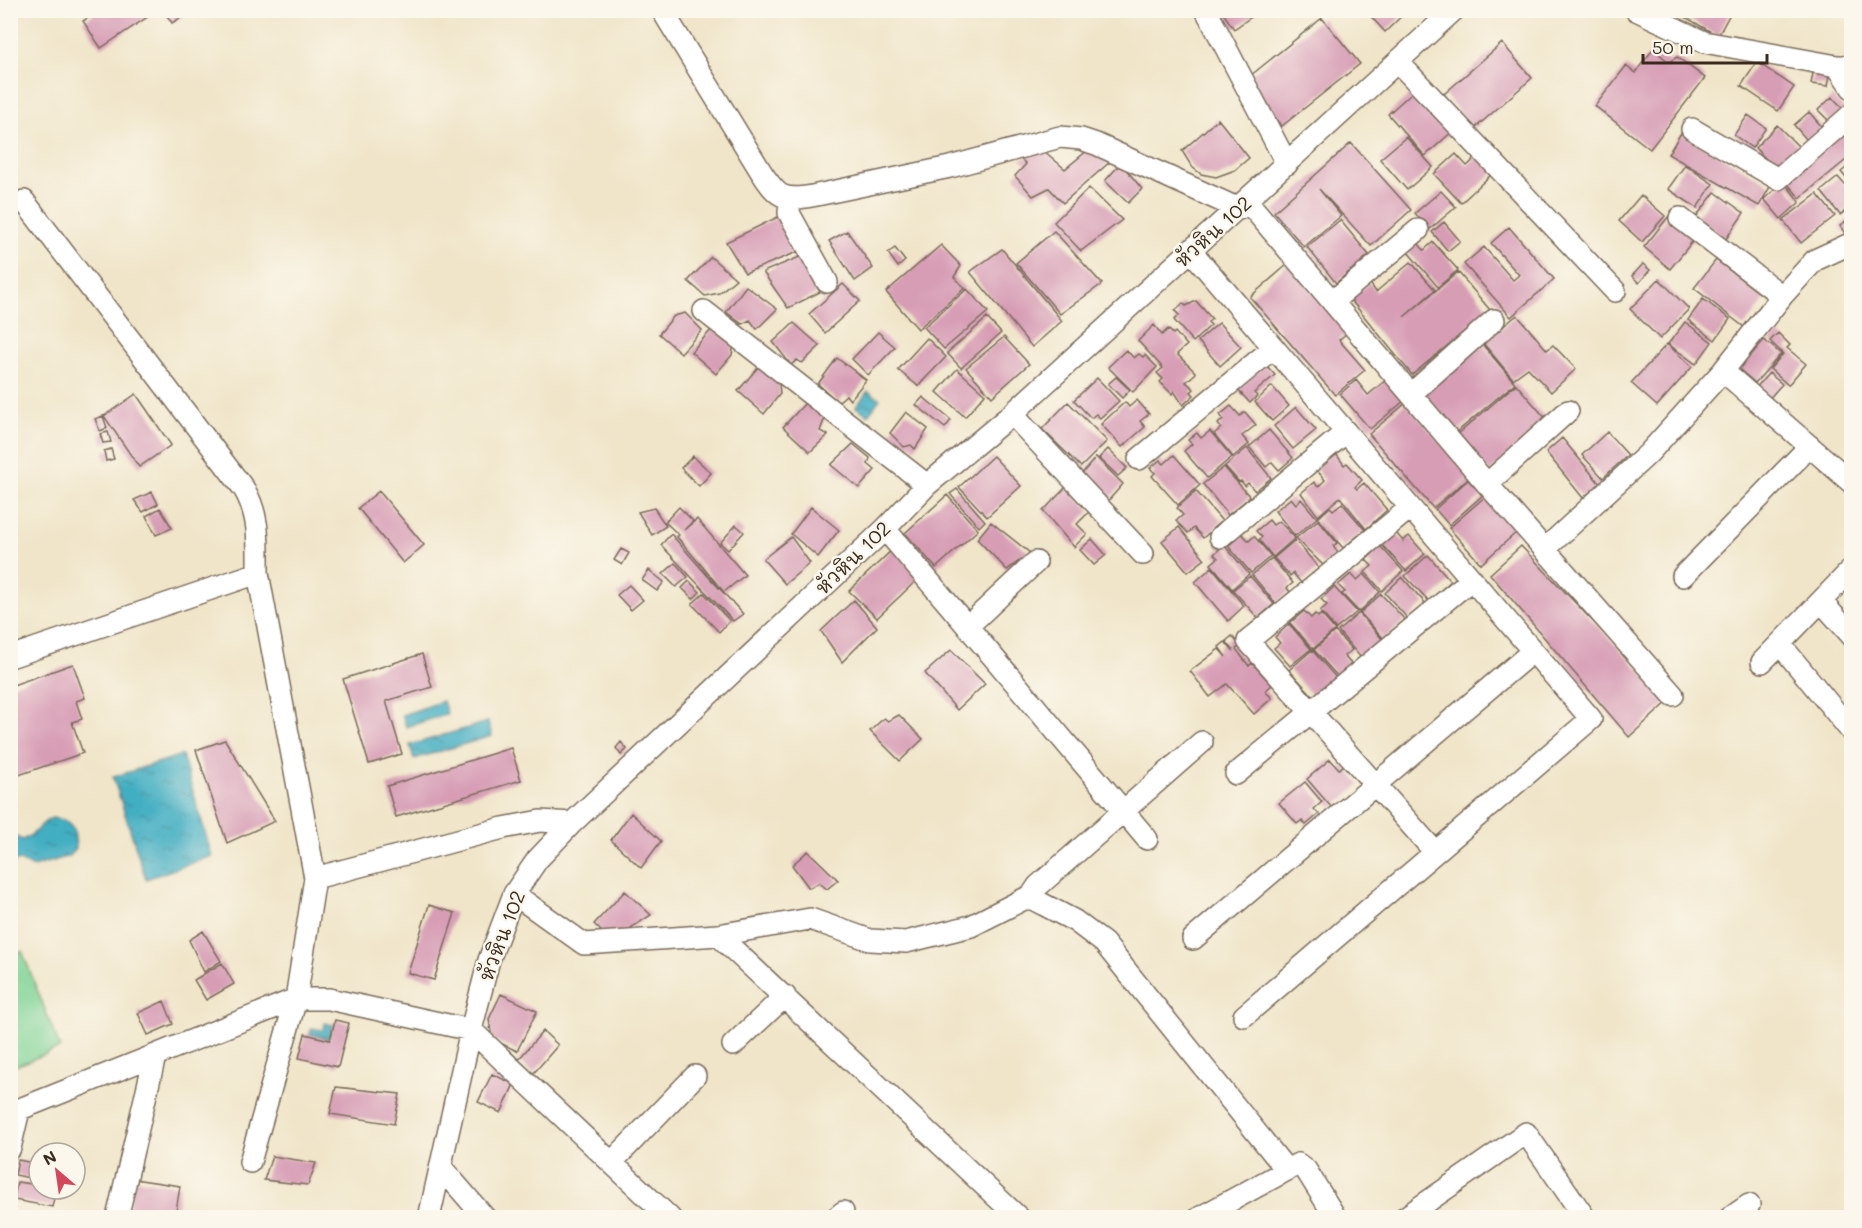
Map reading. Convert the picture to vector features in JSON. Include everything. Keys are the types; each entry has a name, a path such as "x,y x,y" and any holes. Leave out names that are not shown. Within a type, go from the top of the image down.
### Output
{"street":[{"path":"662,10 771,187 776,193 790,199 950,167 1060,137 1070,137 1096,144 1243,205 1334,301 1487,484 1672,695"},
{"path":"1206,10 1287,164"},
{"name":"หัวหิน 102","path":"429,1218 489,960 514,894 537,860 572,823 885,529 927,485 1012,414 1454,10"},
{"path":"1636,10 1704,42 1844,66 1851,88"},
{"path":"1398,62 1615,291"},
{"path":"1692,129 1778,179 1851,114"},
{"path":"790,199 789,213 827,282"},
{"path":"24,201 244,489 253,505 258,529 258,573 315,878 296,999 250,1162"},
{"path":"1680,218 1782,296"},
{"path":"1334,301 1418,230"},
{"path":"1545,549 1648,454 1723,372 1782,296 1815,260 1851,243"},
{"path":"1191,252 1591,719 1245,1016"},
{"path":"704,311 927,485"},
{"path":"1411,394 1494,320"},
{"path":"1139,459 1273,348"},
{"path":"1723,372 1851,483"},
{"path":"1487,484 1568,411"},
{"path":"1012,414 1143,554"},
{"path":"1220,537 1346,432"},
{"path":"1683,576 1810,446"},
{"path":"1410,508 1248,641 1435,852"},
{"path":"885,529 969,625 1147,839"},
{"path":"969,625 1036,562"},
{"path":"1762,662 1851,569"},
{"path":"10,657 258,573"},
{"path":"1236,774 1472,579"},
{"path":"1821,601 1851,636"},
{"path":"1780,644 1851,732"},
{"path":"1193,939 1533,651"},
{"path":"1029,899 1038,886 1202,742"},
{"path":"315,878 503,828 540,821 572,823"},
{"path":"514,894 584,944 718,935 810,918 870,940 906,942 971,926 1003,912 1016,902 1029,899 1075,921 1104,943 1285,1168"},
{"path":"718,935 785,996 1008,1214"},
{"path":"733,1045 785,996"},
{"path":"10,1148 14,1111 296,999 329,999 471,1030 613,1161 670,1218"},
{"path":"117,1218 155,1056"},
{"path":"613,1161 695,1076"},
{"path":"1404,1218 1526,1133 1585,1218"},
{"path":"1199,1218 1285,1168 1298,1164 1306,1170 1336,1218"},
{"path":"441,1167 484,1218"},
{"path":"1730,1218 1749,1204"}],"green space":[{"path":"22,951 60,1048 11,1068 11,956"}],"water":[{"path":"868,391 880,399 868,415 856,407"},
{"path":"443,701 447,714 406,727 402,715"},
{"path":"488,722 492,736 414,759 410,745"},
{"path":"182,755 212,856 146,879 113,777"},
{"path":"52,818 64,820 74,829 76,848 69,856 33,867 17,860 11,866 11,834 22,840"},
{"path":"325,1023 333,1025 328,1039 310,1034 312,1028 323,1030"}],"building":[{"path":"91,10 158,10 101,48 83,21 94,14"},
{"path":"163,10 193,10 172,23"},
{"path":"1221,10 1261,10 1234,29"},
{"path":"1365,10 1408,10 1385,32"},
{"path":"1673,10 1732,10 1718,36"},
{"path":"1322,18 1360,64 1282,126 1245,80"},
{"path":"1502,43 1532,78 1474,129 1444,94"},
{"path":"1653,49 1669,62 1677,57 1705,78 1650,149 1595,106 1626,66 1635,73"},
{"path":"1757,62 1794,87 1778,111 1741,86"},
{"path":"1813,73 1830,75 1828,86 1811,84"},
{"path":"1418,87 1455,129 1425,156 1388,114"},
{"path":"1832,97 1844,109 1830,122 1818,110"},
{"path":"1809,112 1822,127 1807,140 1794,125"},
{"path":"1748,115 1766,128 1752,148 1734,135"},
{"path":"1218,119 1249,158 1235,170 1216,177 1201,174 1192,167 1182,151"},
{"path":"1852,120 1852,155 1800,198 1783,178"},
{"path":"1777,125 1799,147 1777,170 1755,148"},
{"path":"1681,133 1771,185 1759,206 1668,154"},
{"path":"1406,137 1433,167 1407,190 1380,159"},
{"path":"1351,143 1411,210 1371,246 1319,189 1341,216 1304,247 1274,212"},
{"path":"1093,146 1112,160 1063,203 1049,188 1033,196 1015,176 1026,164 1021,159 1043,150 1065,169"},
{"path":"1456,154 1467,166 1479,155 1495,171 1461,203 1434,174"},
{"path":"1121,163 1142,189 1128,203 1105,181"},
{"path":"1852,163 1852,185 1841,172"},
{"path":"1685,165 1713,184 1697,208 1668,189"},
{"path":"1838,177 1852,193 1852,206 1840,215 1821,191"},
{"path":"1784,182 1800,202 1781,219 1764,199"},
{"path":"1089,188 1122,220 1081,251 1054,222"},
{"path":"1441,191 1456,207 1429,230 1415,213"},
{"path":"1715,192 1744,213 1726,239 1696,217"},
{"path":"1817,194 1835,216 1801,243 1783,220"},
{"path":"1641,195 1665,216 1642,242 1619,221"},
{"path":"782,215 800,251 745,273 726,242"},
{"path":"1669,216 1696,237 1670,269 1644,247"},
{"path":"1852,217 1852,237 1849,239 1840,226"},
{"path":"1340,220 1369,255 1336,283 1307,247"},
{"path":"1444,222 1460,241 1448,251 1432,232"},
{"path":"1509,227 1554,279 1511,317 1464,264 1484,247 1513,280 1519,275 1491,243"},
{"path":"847,231 873,268 855,281 829,241"},
{"path":"1054,231 1102,284 1060,314 1016,263"},
{"path":"1417,242 1424,250 1433,242 1458,270 1438,287 1407,251"},
{"path":"941,245 961,266 954,277 965,288 918,329 886,292"},
{"path":"895,248 905,261 898,267 888,253"},
{"path":"1002,249 1062,321 1032,347 970,272"},
{"path":"802,256 820,292 788,308 763,272"},
{"path":"711,257 736,279 719,293 705,296 688,281"},
{"path":"1716,260 1766,298 1744,327 1694,288"},
{"path":"1411,262 1435,290 1404,317 1458,272 1490,310 1412,375 1350,299 1370,283 1376,292"},
{"path":"1288,264 1348,332 1339,340 1365,370 1335,395 1250,297"},
{"path":"1643,264 1650,270 1639,283 1632,276"},
{"path":"1659,279 1689,309 1660,339 1630,309"},
{"path":"843,284 860,301 825,333 809,314"},
{"path":"746,286 777,309 757,329 750,320 742,324 726,312"},
{"path":"967,289 988,312 944,349 924,327"},
{"path":"1703,299 1730,319 1715,340 1688,320"},
{"path":"1196,301 1212,319 1208,322 1211,325 1193,342 1174,320 1179,315 1175,311 1183,303 1186,306"},
{"path":"685,313 702,330 681,353 659,334 674,316"},
{"path":"1517,315 1547,350 1553,345 1576,369 1551,392 1528,368 1513,379 1483,343"},
{"path":"987,318 1001,333 961,368 947,353"},
{"path":"1685,322 1712,342 1696,364 1668,344"},
{"path":"794,323 820,346 802,363 797,360 791,365 773,342"},
{"path":"1219,323 1241,347 1220,366 1198,341"},
{"path":"1154,325 1162,335 1168,329 1173,334 1175,332 1187,345 1177,354 1196,373 1186,382 1194,389 1191,392 1194,395 1183,405 1174,391 1172,394 1160,382 1163,379 1157,373 1163,368 1138,341"},
{"path":"713,328 734,342 732,355 716,374 691,352"},
{"path":"878,332 895,347 868,375 852,359"},
{"path":"1778,333 1790,345 1787,348 1806,364 1788,385 1770,369 1783,354 1770,341"},
{"path":"1004,337 1029,364 992,397 966,368"},
{"path":"927,338 946,357 918,386 898,370"},
{"path":"1764,340 1781,354 1755,383 1739,369"},
{"path":"1482,344 1515,383 1457,432 1424,393"},
{"path":"1667,344 1692,367 1657,406 1631,383"},
{"path":"1126,350 1134,358 1139,354 1143,357 1145,355 1157,367 1133,392 1108,367"},
{"path":"837,358 866,380 850,400 846,395 838,402 818,384"},
{"path":"1265,364 1275,375 1254,393 1257,396 1250,403 1237,389"},
{"path":"759,366 779,383 780,394 764,414 738,391"},
{"path":"957,369 985,394 965,417 937,392"},
{"path":"1769,373 1782,384 1767,401 1754,390"},
{"path":"1116,377 1130,390 1122,398 1108,384"},
{"path":"1097,378 1119,401 1100,418 1096,414 1091,418 1074,400"},
{"path":"1356,380 1368,395 1386,380 1404,401 1370,429 1340,394"},
{"path":"1516,384 1548,421 1490,472 1457,435"},
{"path":"1272,386 1289,406 1272,421 1255,402"},
{"path":"136,394 171,445 139,467 104,416"},
{"path":"923,397 951,420 945,428 916,405"},
{"path":"1137,400 1149,414 1140,421 1145,427 1122,447 1101,424 1125,402 1129,407"},
{"path":"807,401 825,418 820,431 828,435 810,452 783,427"},
{"path":"1068,402 1107,441 1081,467 1042,429"},
{"path":"1406,403 1470,477 1433,508 1369,434"},
{"path":"1231,406 1240,416 1245,412 1256,425 1242,436 1249,444 1233,457 1214,434 1221,428 1218,424 1223,419 1220,415"},
{"path":"1296,407 1316,430 1293,449 1274,426"},
{"path":"906,412 928,429 915,449 911,445 904,447 890,433"},
{"path":"103,416 107,428 100,431 95,419"},
{"path":"1269,430 1293,458 1279,470 1272,462 1266,467 1249,447"},
{"path":"1210,431 1232,457 1207,478 1184,451 1192,444 1188,440 1197,433 1201,438"},
{"path":"108,432 111,442 103,443 100,434"},
{"path":"1607,432 1628,455 1603,478 1582,455"},
{"path":"1562,438 1600,484 1583,498 1546,452"},
{"path":"853,444 870,458 868,464 875,470 859,488 831,465"},
{"path":"1247,448 1271,478 1255,491 1248,483 1245,486 1241,481 1239,482 1225,466"},
{"path":"111,449 114,459 106,461 104,451"},
{"path":"1108,449 1127,468 1118,476 1099,458"},
{"path":"1334,451 1344,465 1347,463 1362,480 1355,487 1357,489 1364,483 1387,510 1366,529 1340,497 1318,516 1301,493 1314,482 1318,487 1325,480 1315,468"},
{"path":"1174,455 1200,485 1178,505 1152,476 1155,473 1150,468 1160,460 1164,464"},
{"path":"693,456 711,473 699,486 681,468"},
{"path":"993,456 1021,486 987,517 959,487"},
{"path":"1096,457 1123,484 1108,501 1080,476"},
{"path":"1224,467 1250,497 1228,515 1203,484"},
{"path":"1468,480 1483,495 1449,525 1435,509"},
{"path":"1068,485 1090,511 1077,524 1087,534 1074,547 1043,511"},
{"path":"957,489 985,521 979,527 950,494"},
{"path":"379,491 424,545 403,563 358,508"},
{"path":"1196,491 1222,521 1203,538 1194,528 1188,533 1176,521 1183,515 1177,508"},
{"path":"152,492 158,504 143,512 134,500"},
{"path":"947,495 978,530 936,568 905,533"},
{"path":"1487,495 1518,531 1481,564 1449,528"},
{"path":"1291,498 1296,504 1301,499 1317,518 1295,536 1275,511"},
{"path":"1342,503 1365,530 1343,548 1318,518 1330,507 1333,510"},
{"path":"679,507 693,521 684,530 697,519 745,575 724,592 677,537 679,535 665,522"},
{"path":"811,507 839,530 818,557 791,534"},
{"path":"160,508 172,528 156,535 146,516"},
{"path":"654,508 666,526 652,535 638,512"},
{"path":"1269,520 1273,525 1279,521 1295,538 1273,557 1259,540 1262,537 1256,531"},
{"path":"1318,520 1337,543 1333,546 1338,553 1323,565 1296,538"},
{"path":"991,522 1030,553 1007,570 977,539"},
{"path":"736,525 744,532 728,550 720,543"},
{"path":"1179,527 1205,559 1188,572 1162,541"},
{"path":"1396,533 1403,541 1409,536 1425,554 1406,571 1382,545"},
{"path":"671,534 743,614 733,621 661,545"},
{"path":"1242,534 1249,541 1254,536 1271,556 1251,573 1228,546"},
{"path":"791,537 810,563 785,584 763,559"},
{"path":"1092,539 1106,555 1094,565 1080,550"},
{"path":"1295,540 1319,568 1301,583 1293,573 1290,576 1274,558"},
{"path":"1224,545 1249,574 1232,589 1211,564 1218,558 1214,554"},
{"path":"1380,546 1403,571 1382,591 1365,572 1372,566 1366,560"},
{"path":"1521,546 1669,701 1629,737 1490,574"},
{"path":"895,547 918,579 877,618 849,591"},
{"path":"621,549 629,553 622,565 614,560"},
{"path":"1428,555 1451,581 1429,601 1405,576"},
{"path":"1272,558 1293,583 1287,588 1290,592 1276,604 1252,575"},
{"path":"675,563 688,577 676,587 663,574"},
{"path":"1212,567 1244,606 1228,621 1195,582"},
{"path":"649,570 664,582 657,591 642,580"},
{"path":"1351,574 1357,580 1364,574 1380,592 1359,612 1342,594 1345,592 1338,585"},
{"path":"1250,576 1274,604 1258,618 1233,590"},
{"path":"1402,577 1425,603 1408,619 1385,593"},
{"path":"689,581 700,592 693,599 682,588"},
{"path":"629,585 643,600 631,610 617,595"},
{"path":"1334,587 1357,612 1336,629 1320,611 1327,605 1321,599"},
{"path":"704,593 730,621 719,632 692,604"},
{"path":"1381,594 1405,620 1384,639 1360,613"},
{"path":"854,600 877,627 842,662 821,631"},
{"path":"1304,611 1311,618 1315,614 1318,617 1321,614 1335,630 1313,649 1290,623"},
{"path":"1359,613 1383,640 1362,659 1338,631"},
{"path":"1289,624 1311,649 1290,666 1274,648 1280,643 1275,637"},
{"path":"1335,631 1352,650 1344,656 1353,666 1339,678 1314,650"},
{"path":"1232,636 1240,646 1236,649 1249,666 1252,663 1272,685 1265,691 1272,698 1254,714 1227,684 1210,697 1190,671 1219,649 1226,657 1219,647 1225,642 1234,651 1226,641"},
{"path":"951,650 985,684 957,710 925,673"},
{"path":"1312,650 1338,680 1314,697 1289,670"},
{"path":"422,654 432,687 386,701 402,754 369,764 343,679"},
{"path":"73,664 85,698 76,701 82,719 72,722 83,753 10,778 10,686"},
{"path":"899,715 923,739 900,761 870,731 884,718 888,721"},
{"path":"225,740 275,821 227,843 196,750"},
{"path":"621,742 627,749 621,755 616,748"},
{"path":"511,748 521,780 396,817 387,786"},
{"path":"1330,759 1339,769 1344,765 1360,784 1332,808 1307,779"},
{"path":"1305,782 1322,802 1314,809 1319,814 1306,825 1302,820 1297,824 1279,803"},
{"path":"631,813 661,841 641,868 611,840"},
{"path":"808,851 838,880 827,889 819,883 809,888 792,865"},
{"path":"625,891 651,915 611,941 594,924"},
{"path":"429,905 455,913 434,980 408,973"},
{"path":"203,931 221,961 204,972 189,940"},
{"path":"222,963 234,984 206,1000 194,980"},
{"path":"501,994 537,1011 517,1051 492,1039 489,1019"},
{"path":"164,1001 173,1024 148,1035 138,1013"},
{"path":"335,1020 349,1023 338,1067 299,1058 305,1034 330,1040"},
{"path":"543,1031 558,1045 533,1074 518,1060"},
{"path":"492,1074 514,1084 501,1113 478,1102"},
{"path":"336,1087 400,1094 394,1124 330,1114"},
{"path":"272,1156 316,1163 308,1185 264,1180"},
{"path":"18,1160 27,1162 27,1178 15,1175"},
{"path":"134,1179 180,1186 175,1218 127,1218"},
{"path":"17,1182 27,1183 27,1201 53,1201 52,1207 14,1200"}]}
